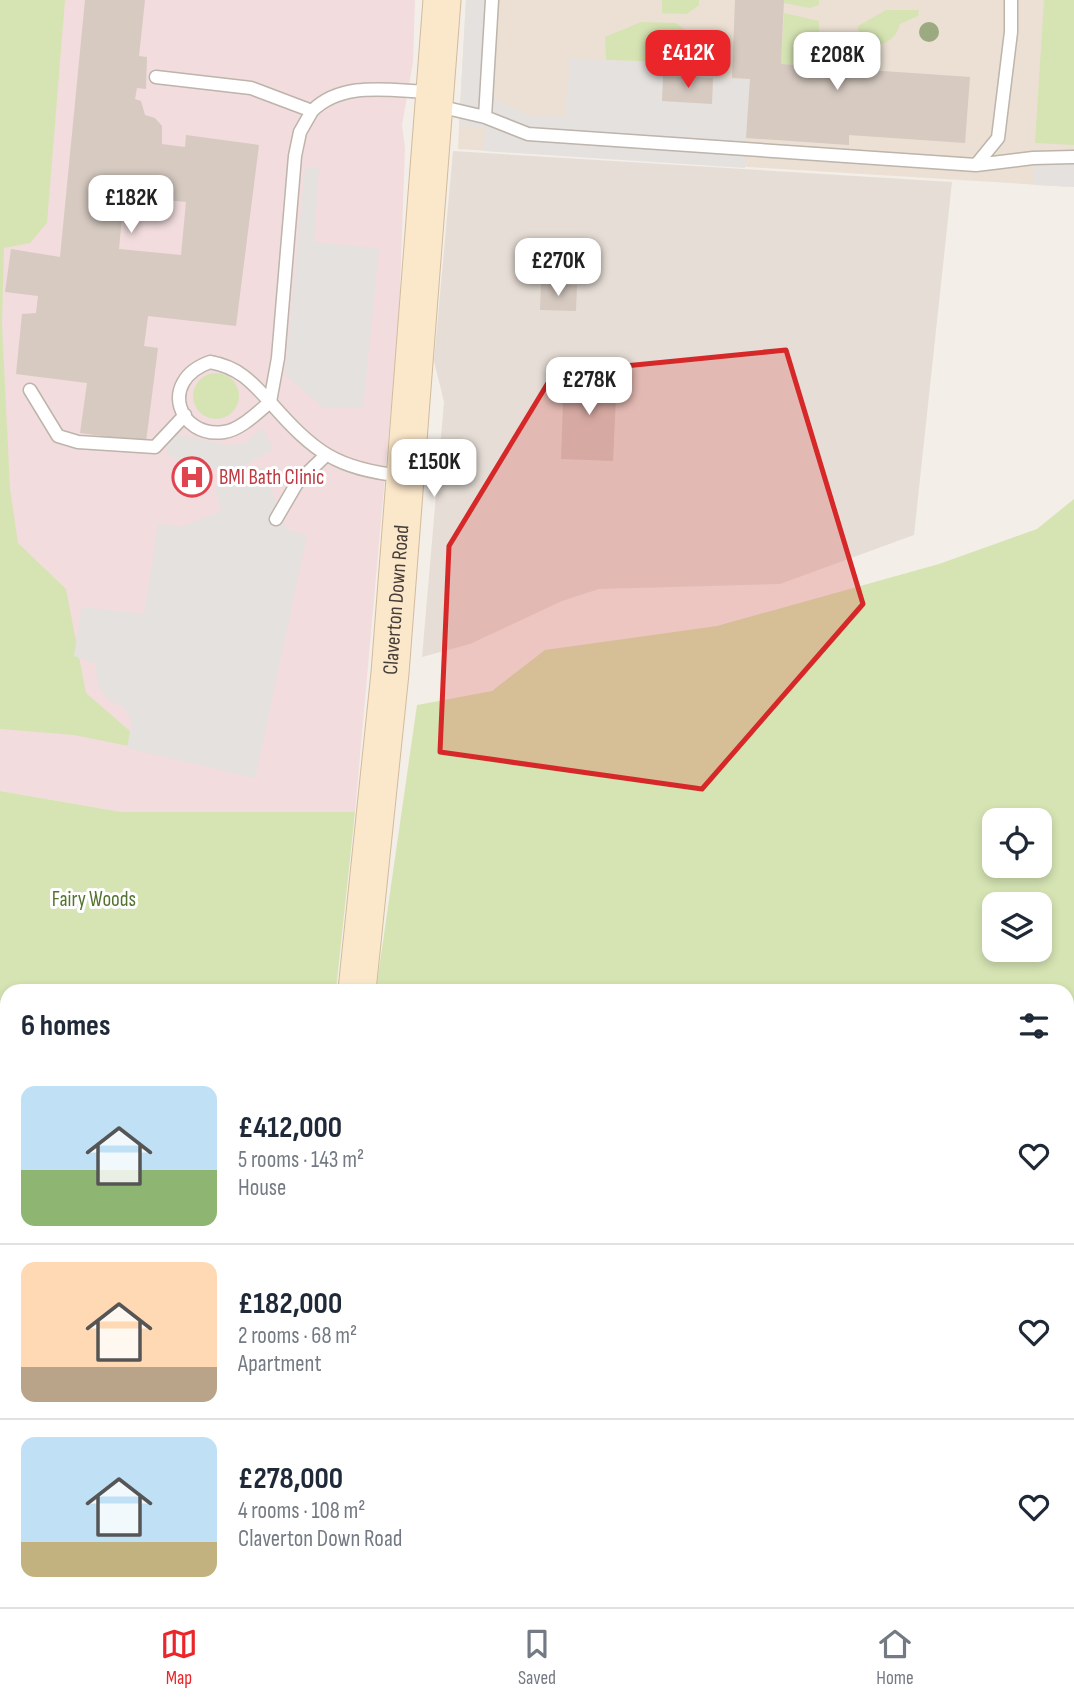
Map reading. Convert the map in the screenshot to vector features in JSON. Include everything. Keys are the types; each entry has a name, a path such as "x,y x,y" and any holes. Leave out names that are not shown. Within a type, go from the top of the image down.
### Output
{"street":[{"name":"Claverton Down Road","path":"357,984 390,673 442,0"}],"lane":[{"path":"485,117 492,0"},
{"path":"976,164 998,138 1011,32 1011,0"},
{"path":"156,77 251,88 312,111"},
{"path":"407,477 365,472 325,456 270,402 246,375 226,365 210,362 194,368 183,378 178,392 190,423 208,432 226,432 270,402 278,358 295,156 300,132 312,111 324,99 344,92 435,98 528,134 976,164 1074,157"},
{"path":"30,390 58,436 78,442 155,447 185,415"},
{"path":"276,519 297,484 325,456"}],"highlighted area":[{"path":"786,350 863,604 702,789 440,752 449,546 554,373"}],"shaded area":[{"name":"BMI Bath Clinic","path":"0,0 415,0 413,62 402,125 405,148 399,319 355,812 122,812 0,791"},
{"path":"466,0 1074,0 1074,187 458,149"},
{"path":"466,0 498,0 492,97 527,115 565,117 570,58 664,63 663,101 712,103 713,78 750,79 745,168 484,151 485,128 459,125"},
{"path":"1074,149 1074,187 1034,185 1034,151"},
{"path":"453,151 952,182 914,535 780,584 599,589 562,601 470,644 422,657 444,402 434,361"},
{"path":"305,167 319,168 314,242 379,249 363,408 323,407 285,375"},
{"path":"262,428 274,449 247,464 229,470 192,467 166,454 172,433 226,445 244,444"},
{"path":"263,467 286,529 307,535 255,778 127,748 132,721 124,708 110,700 99,688 95,663 74,656 82,607 144,614 158,524 182,527 221,511 215,487"}],"green space":[{"path":"0,0 65,0 47,223 30,243 4,248 2,324 10,489 18,543 66,589 86,693 153,751 74,735 0,729"},
{"path":"662,0 699,0 699,5 687,14 662,13"},
{"path":"784,0 819,0 819,5 810,8 784,3"},
{"path":"1044,0 1074,0 1074,145 1035,143"},
{"path":"886,10 919,10 918,16 900,24 897,33 889,41 876,47 861,38 858,26"},
{"path":"784,13 819,21 819,32 810,38 803,51 806,66 781,64"},
{"path":"641,22 676,23 704,44 700,63 606,60 605,37"},
{"path":"216,373 225,374 232,380 238,387 238,405 232,412 225,418 216,419 207,418 200,412 194,405 193,396 194,387 200,380 207,374"},
{"path":"1074,499 1074,984 377,984 417,705 492,691 545,650 717,626 939,564 1037,529"},
{"name":"Fairy Woods","path":"0,791 122,812 355,812 337,984 0,984"}],"building":[{"path":"85,0 145,0 139,56 147,57 146,89 137,88 135,99 141,101 145,115 155,118 162,126 162,144 185,147 186,135 259,145 236,326 148,316 144,346 158,348 146,442 80,433 87,383 16,374 22,314 36,313 38,296 5,292 11,249 60,257","holes":["124,196 186,202 181,255 119,249"]},
{"path":"735,0 784,0 781,64 970,77 965,143 849,135 849,145 746,138 750,79 732,78"},
{"path":"663,76 713,78 712,104 662,101"},
{"path":"541,284 577,285 576,311 540,310"},
{"path":"564,374 617,376 613,461 561,459"}],"place":[{"name":"BMI Bath Clinic","path":"192,477"}]}
